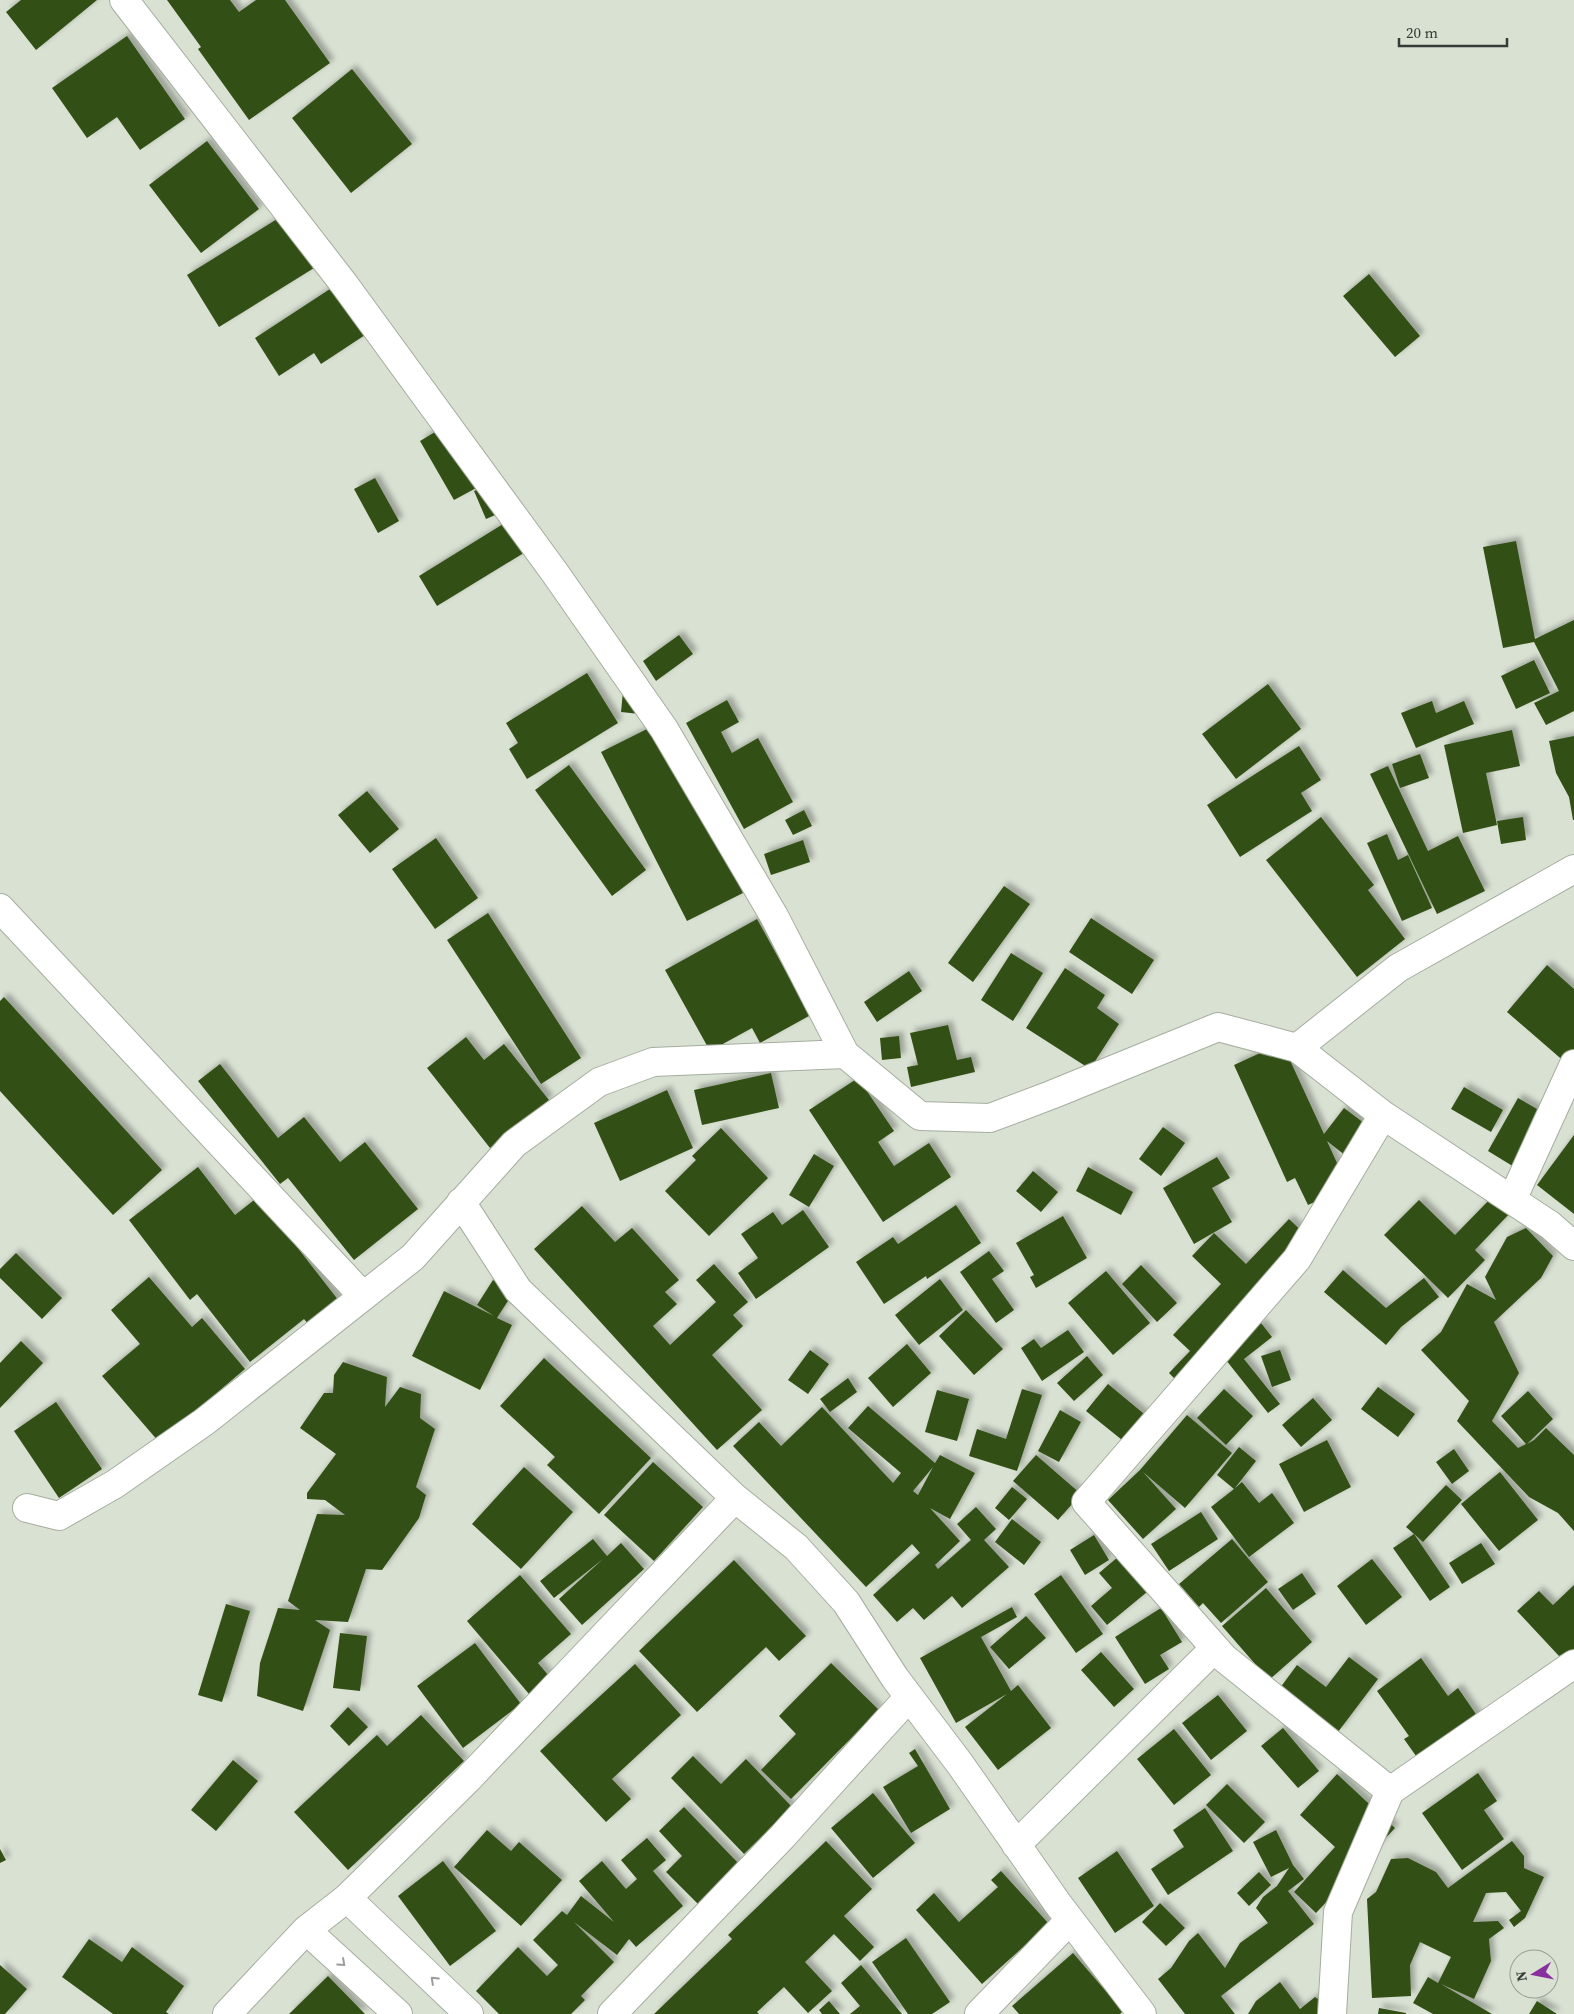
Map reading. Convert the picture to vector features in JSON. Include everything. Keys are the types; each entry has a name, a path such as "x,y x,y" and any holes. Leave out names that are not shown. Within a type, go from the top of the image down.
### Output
{"street":[{"path":"124,0 344,284 555,573 664,729 774,916 844,1054 920,1116 990,1118 1218,1027 1297,1048 1383,1115 1550,1225 1574,1246"},
{"path":"1297,1048 1398,968 1574,869"},
{"path":"0,908 363,1296"},
{"path":"27,1508 59,1516 115,1484 204,1422 413,1257 514,1144 599,1082 653,1062 844,1054"},
{"path":"1512,1200 1574,1064"},
{"path":"1383,1115 1297,1259 1086,1502 1224,1658 1390,1791"},
{"path":"461,1202 518,1290 735,1498 796,1547 846,1602 909,1697 960,1764 1070,1920 1142,2014"},
{"path":"227,2014 306,1930 346,1898 468,1779 735,1498"},
{"path":"1016,1845 1215,1648"},
{"path":"1332,2014 1338,1912 1390,1791 1574,1664"},
{"path":"612,2014 782,1837 909,1697"},
{"path":"346,1898 469,2014"},
{"path":"979,2014 1070,1920"},
{"path":"306,1930 398,2014"}],"building":[{"path":"21,0 97,0 36,50 6,12"},
{"path":"167,0 230,0 239,12 256,0 285,0 330,63 249,120 198,49 201,47"},
{"path":"127,36 185,119 140,150 117,117 87,138 52,88"},
{"path":"352,69 412,144 351,193 292,118"},
{"path":"207,141 259,209 201,253 149,185"},
{"path":"282,216 314,268 219,327 187,275"},
{"path":"1369,274 1420,336 1395,357 1343,296"},
{"path":"333,287 365,335 321,364 314,353 279,376 255,338"},
{"path":"445,426 478,487 454,500 420,441"},
{"path":"375,478 399,521 378,533 354,489"},
{"path":"490,484 502,512 486,519 474,491"},
{"path":"508,521 527,551 437,606 419,576"},
{"path":"1516,541 1535,639 1574,620 1574,711 1546,725 1534,703 1559,691 1534,642 1503,648 1483,547"},
{"path":"679,635 693,654 656,681 643,661"},
{"path":"1534,660 1550,693 1516,709 1501,676"},
{"path":"587,673 618,723 527,779 509,749 518,743 506,723"},
{"path":"1268,684 1301,729 1236,779 1202,734"},
{"path":"623,691 640,714 621,712"},
{"path":"727,700 739,722 721,732 732,753 758,738 793,802 744,829 686,723"},
{"path":"1432,701 1436,713 1464,701 1474,724 1416,748 1401,713"},
{"path":"657,724 743,893 687,921 601,752"},
{"path":"1512,730 1520,766 1486,773 1497,825 1463,833 1444,745"},
{"path":"1574,736 1573,820 1569,797 1556,773 1549,741"},
{"path":"1299,746 1321,780 1301,793 1312,811 1240,857 1207,805"},
{"path":"1420,754 1429,778 1400,788 1392,764"},
{"path":"569,765 646,870 612,896 535,790"},
{"path":"1388,766 1428,851 1458,836 1485,891 1437,914 1370,774"},
{"path":"367,791 399,829 370,853 338,815"},
{"path":"804,810 812,826 793,835 785,820"},
{"path":"1321,817 1374,885 1368,890 1405,939 1357,977 1266,860"},
{"path":"1523,817 1526,840 1501,844 1497,821"},
{"path":"1387,834 1398,860 1408,855 1432,908 1402,921 1367,843"},
{"path":"436,838 478,898 435,929 392,869"},
{"path":"803,840 810,862 771,875 764,854"},
{"path":"1004,886 1030,904 973,982 948,963"},
{"path":"488,913 581,1058 541,1084 447,940"},
{"path":"1091,918 1154,960 1132,994 1069,952"},
{"path":"757,919 789,977 796,973 818,1011 760,1043 752,1028 710,1051 665,970"},
{"path":"1011,953 1043,973 1013,1021 981,1000"},
{"path":"1547,965 1574,989 1574,1070 1507,1012"},
{"path":"1065,968 1105,995 1097,1008 1119,1024 1090,1069 1026,1028"},
{"path":"909,971 922,991 877,1022 864,1002"},
{"path":"4,997 162,1170 113,1215 0,1091 0,1001"},
{"path":"948,1025 957,1060 971,1057 975,1072 911,1087 907,1067 918,1065 910,1033"},
{"path":"899,1036 901,1058 882,1060 880,1038"},
{"path":"466,1037 484,1060 504,1044 549,1100 490,1148 427,1068"},
{"path":"1282,1043 1324,1134 1344,1108 1368,1126 1346,1156 1327,1141 1348,1187 1308,1205 1295,1178 1287,1182 1234,1065"},
{"path":"220,1064 278,1138 304,1117 340,1162 365,1142 418,1209 354,1260 288,1178 280,1184 198,1081"},
{"path":"771,1073 779,1108 702,1125 694,1090"},
{"path":"858,1078 894,1131 878,1142 894,1166 929,1143 951,1177 883,1222 809,1110"},
{"path":"1464,1087 1503,1110 1491,1132 1451,1109"},
{"path":"667,1090 693,1148 620,1181 594,1123"},
{"path":"1518,1098 1549,1116 1519,1170 1488,1151"},
{"path":"1163,1127 1185,1143 1161,1176 1139,1159"},
{"path":"721,1128 768,1178 709,1236 665,1191 696,1160 692,1156"},
{"path":"1574,1135 1574,1214 1537,1185"},
{"path":"814,1154 834,1166 809,1207 789,1195"},
{"path":"1217,1157 1230,1178 1212,1188 1232,1222 1194,1244 1163,1188"},
{"path":"198,1167 235,1215 258,1197 339,1301 309,1325 304,1319 250,1362 197,1294 190,1300 129,1220"},
{"path":"1088,1167 1133,1192 1121,1215 1076,1191"},
{"path":"1033,1171 1058,1192 1041,1212 1016,1191"},
{"path":"1492,1197 1510,1213 1475,1250 1485,1260 1448,1298 1384,1235 1419,1200 1455,1235"},
{"path":"956,1205 981,1243 927,1279 926,1276 884,1304 856,1262 893,1237 898,1244"},
{"path":"582,1206 615,1242 632,1228 679,1280 665,1292 677,1304 653,1326 670,1345 716,1302 696,1280 714,1264 748,1302 733,1315 743,1326 712,1355 762,1410 717,1450 534,1249"},
{"path":"803,1210 829,1247 756,1299 738,1273 758,1258 741,1234 773,1212 782,1225"},
{"path":"1063,1216 1087,1258 1036,1288 1030,1277 1034,1275 1016,1243"},
{"path":"1289,1219 1309,1238 1175,1379 1169,1373 1190,1351 1173,1335 1221,1284 1192,1256 1214,1233 1246,1264"},
{"path":"1526,1228 1553,1256 1541,1278 1494,1322 1519,1373 1492,1421 1518,1448 1526,1444 1501,1416 1528,1391 1553,1419 1527,1444 1546,1428 1574,1455 1574,1531 1558,1513 1529,1497 1457,1421 1469,1401 1421,1350 1441,1332 1467,1284 1496,1300 1485,1277 1507,1237"},
{"path":"989,1251 1004,1271 992,1279 1014,1310 996,1323 960,1272"},
{"path":"16,1253 62,1298 42,1319 0,1278 0,1269"},
{"path":"1141,1265 1177,1303 1157,1322 1122,1284"},
{"path":"1343,1270 1386,1308 1424,1278 1439,1297 1401,1327 1386,1345 1324,1292"},
{"path":"1106,1271 1150,1323 1113,1355 1068,1303"},
{"path":"149,1277 192,1327 202,1318 245,1369 159,1442 102,1376 140,1344 111,1310"},
{"path":"940,1279 963,1310 919,1345 895,1315"},
{"path":"493,1280 513,1293 497,1318 512,1325 480,1390 412,1356 444,1291 494,1316 477,1305"},
{"path":"966,1310 1003,1349 974,1375 939,1336"},
{"path":"1261,1323 1272,1337 1244,1359 1280,1404 1268,1413 1222,1355"},
{"path":"1068,1330 1084,1352 1042,1381 1021,1348 1034,1339 1041,1348"},
{"path":"21,1341 43,1363 0,1408 0,1363"},
{"path":"907,1344 931,1373 893,1407 868,1378"},
{"path":"810,1350 829,1364 808,1394 788,1380"},
{"path":"1280,1350 1291,1380 1272,1387 1261,1356"},
{"path":"1087,1356 1103,1375 1074,1401 1057,1383"},
{"path":"544,1358 651,1458 599,1514 547,1465 555,1457 500,1406"},
{"path":"343,1362 387,1377 385,1407 400,1387 421,1394 420,1418 435,1429 416,1487 426,1495 419,1518 382,1570 366,1569 348,1622 315,1620 330,1630 303,1711 257,1696 260,1663 278,1608 300,1610 288,1601 317,1514 345,1515 325,1500 307,1499 307,1493 336,1454 300,1428 324,1393 333,1393 334,1375"},
{"path":"848,1378 857,1392 830,1412 820,1399"},
{"path":"1108,1384 1149,1418 1127,1444 1086,1411"},
{"path":"1378,1387 1415,1414 1398,1437 1361,1409"},
{"path":"1022,1389 1042,1395 1017,1471 969,1456 977,1429 1006,1439"},
{"path":"1224,1389 1253,1416 1226,1445 1197,1418"},
{"path":"937,1390 969,1399 957,1441 925,1432"},
{"path":"1313,1398 1332,1420 1301,1447 1282,1425"},
{"path":"56,1402 102,1469 59,1498 14,1431"},
{"path":"868,1406 935,1463 940,1455 975,1473 950,1519 930,1508 960,1541 935,1565 938,1569 971,1540 957,1524 976,1507 996,1529 984,1540 1009,1567 962,1608 952,1596 924,1620 913,1608 897,1622 873,1595 920,1553 912,1544 866,1587 733,1446 759,1422 781,1446 822,1407 893,1483 901,1473 848,1428","holes":["933,1467 918,1495 913,1491"]},
{"path":"1060,1410 1081,1422 1059,1462 1038,1451"},
{"path":"1187,1415 1232,1453 1185,1508 1143,1472 1176,1509 1143,1539 1108,1500 1140,1470"},
{"path":"1327,1440 1351,1487 1304,1512 1279,1464"},
{"path":"1239,1447 1256,1461 1235,1488 1242,1482 1259,1503 1272,1493 1294,1523 1249,1557 1211,1507 1234,1489 1217,1475"},
{"path":"1454,1449 1469,1471 1452,1484 1436,1462"},
{"path":"1036,1455 1081,1494 1058,1520 1013,1481"},
{"path":"653,1462 703,1507 654,1561 604,1515"},
{"path":"524,1467 573,1512 521,1569 472,1524"},
{"path":"1500,1472 1538,1520 1499,1551 1461,1504"},
{"path":"1446,1485 1462,1500 1423,1542 1406,1527"},
{"path":"1012,1487 1027,1499 1009,1520 995,1508"},
{"path":"1201,1512 1218,1539 1169,1571 1151,1544"},
{"path":"1012,1519 1041,1542 1024,1565 995,1542"},
{"path":"1414,1534 1450,1587 1430,1601 1393,1548"},
{"path":"1094,1535 1109,1560 1085,1575 1070,1550"},
{"path":"593,1539 607,1556 621,1543 644,1569 582,1625 559,1599 603,1559 554,1598 540,1581"},
{"path":"1232,1539 1268,1582 1221,1623 1203,1603 1199,1607 1179,1584"},
{"path":"1481,1543 1495,1564 1462,1584 1449,1563"},
{"path":"1118,1557 1147,1592 1107,1625 1091,1606 1112,1588 1099,1573"},
{"path":"1372,1559 1402,1597 1366,1625 1337,1586"},
{"path":"734,1560 806,1636 779,1661 766,1647 697,1712 639,1651"},
{"path":"1302,1573 1316,1594 1293,1610 1278,1589"},
{"path":"520,1575 571,1634 538,1663 549,1676 529,1694 467,1621"},
{"path":"1061,1575 1103,1634 1076,1653 1034,1594"},
{"path":"1574,1585 1574,1649 1559,1656 1517,1611 1539,1591 1553,1605"},
{"path":"1266,1588 1312,1642 1269,1680 1222,1626"},
{"path":"226,1604 250,1611 222,1702 198,1695"},
{"path":"1012,1607 1017,1617 981,1637 1011,1691 1018,1685 1051,1728 998,1770 965,1727 1007,1694 956,1723 920,1658"},
{"path":"1161,1608 1182,1642 1160,1655 1169,1669 1145,1684 1115,1637"},
{"path":"1026,1616 1046,1638 1009,1669 990,1647"},
{"path":"340,1633 367,1636 360,1691 333,1688"},
{"path":"475,1643 521,1704 463,1748 417,1686"},
{"path":"1101,1652 1134,1689 1114,1707 1081,1670"},
{"path":"1349,1657 1378,1679 1338,1732 1280,1688 1297,1665 1326,1687"},
{"path":"1421,1658 1448,1696 1458,1688 1480,1720 1421,1763 1404,1739 1409,1736 1377,1691"},
{"path":"831,1663 879,1710 791,1799 761,1770 796,1734 779,1716"},
{"path":"635,1664 681,1715 612,1779 631,1799 606,1822 540,1751"},
{"path":"1218,1695 1247,1731 1211,1760 1182,1723"},
{"path":"348,1707 368,1727 349,1746 330,1726"},
{"path":"421,1715 464,1761 348,1870 294,1812 377,1735 387,1746"},
{"path":"1283,1728 1319,1771 1298,1788 1261,1746"},
{"path":"1174,1729 1211,1775 1174,1805 1137,1759"},
{"path":"915,1749 950,1809 911,1833 883,1787 918,1766 909,1753"},
{"path":"693,1756 721,1784 746,1759 792,1807 744,1854 671,1778"},
{"path":"233,1760 258,1781 216,1831 191,1810"},
{"path":"1478,1773 1497,1801 1484,1810 1504,1839 1462,1870 1422,1813"},
{"path":"1337,1774 1395,1828 1316,1913 1294,1892 1335,1847 1300,1815"},
{"path":"1227,1784 1265,1822 1244,1843 1206,1805"},
{"path":"873,1793 915,1843 873,1878 831,1828"},
{"path":"684,1807 740,1865 699,1905 666,1872 682,1856 659,1831"},
{"path":"1205,1808 1233,1851 1168,1895 1151,1869 1184,1847 1173,1830"},
{"path":"487,1830 511,1851 519,1842 562,1880 521,1926 454,1867"},
{"path":"1276,1830 1293,1865 1304,1879 1288,1891 1314,1924 1221,1996 1235,2014 1185,2014 1158,1979 1171,1968 1189,1941 1198,1933 1225,1968 1240,1943 1268,1923 1256,1908 1263,1897 1277,1886 1289,1868 1271,1877 1253,1842"},
{"path":"647,1838 666,1860 653,1871 683,1906 636,1947 629,1939 617,1955 574,1922 614,1962 581,1996 585,2000 571,2014 499,2014 476,1991 518,1947 547,1976 558,1965 533,1940 562,1911 567,1915 581,1896 614,1922 579,1881 602,1861 626,1889 637,1879 621,1860"},
{"path":"826,1841 872,1889 844,1916 874,1947 860,1961 834,1934 805,1962 832,1991 808,2013 784,1987 757,2012 759,2014 654,2014 732,1939 728,1935"},
{"path":"1512,1841 1524,1856 1524,1868 1544,1877 1525,1918 1514,1927 1509,1920 1521,1911 1506,1892 1486,1893 1473,1922 1498,1921 1504,1928 1489,1939 1491,1961 1474,1999 1441,1984 1492,2014 1433,2014 1413,2003 1428,1977 1438,1983 1451,1957 1420,1942 1410,1965 1411,1996 1372,1998 1367,1899 1376,1892 1391,1859 1408,1858 1436,1872 1448,1888"},
{"path":"0,1849 6,1860 0,1863"},
{"path":"1117,1851 1154,1906 1115,1933 1078,1878"},
{"path":"443,1861 496,1931 450,1966 398,1896"},
{"path":"1001,1871 1049,1924 982,1984 916,1910 934,1893 959,1922 998,1887 991,1880"},
{"path":"1259,1872 1271,1885 1249,1906 1237,1893"},
{"path":"1160,1903 1185,1928 1166,1946 1142,1922"},
{"path":"906,1938 950,2002 932,2014 908,2014 872,1962"},
{"path":"89,1939 122,1962 132,1947 184,1986 166,2012 169,2014 113,2014 62,1977"},
{"path":"1073,1953 1123,2011 1120,2014 1019,2014 1012,2006"},
{"path":"0,1965 27,1989 5,2014 0,2014"},
{"path":"861,1965 902,2014 850,2014 860,2006 841,1983"},
{"path":"328,1976 365,2014 289,2014"},
{"path":"1280,1982 1300,2009 1315,1997 1342,2014 1248,2014 1256,2001"},
{"path":"829,2001 840,2014 822,2014 819,2010"},
{"path":"1537,2001 1557,2014 1529,2014"},
{"path":"1379,2008 1406,2013 1406,2014 1378,2014"}]}
